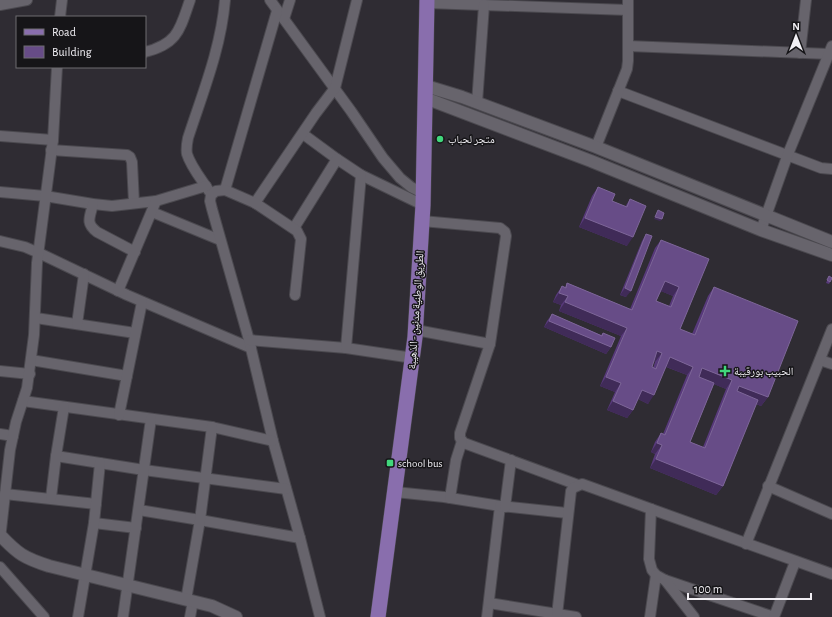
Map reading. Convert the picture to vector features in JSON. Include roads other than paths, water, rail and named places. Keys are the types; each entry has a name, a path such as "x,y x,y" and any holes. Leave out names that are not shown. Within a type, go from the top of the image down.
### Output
{"main road":[{"name":"الطريق الوطنية مدنين - الذهيبة","path":"378,617 416,330 423,199 427,2"}],"street":[{"path":"0,5 27,0"},
{"path":"60,16 62,0"},
{"path":"146,52 160,48 175,36 190,0"},
{"path":"225,0 223,23 219,42 188,138 188,155 191,163 209,190 210,201 220,240 250,344 273,441 320,617"},
{"path":"270,0 335,88 383,158 400,178 423,199"},
{"path":"225,190 280,15 290,0"},
{"path":"255,203 316,113 335,88 357,0"},
{"path":"596,148 627,69 628,0"},
{"path":"800,53 806,0"},
{"path":"427,2 628,10"},
{"path":"477,103 484,5"},
{"path":"628,46 800,53 830,50 788,154 761,230"},
{"path":"0,539 13,436 30,374 36,318 36,283 52,145 57,68"},
{"path":"618,90 788,154 821,168 832,169"},
{"path":"426,92 477,103 596,148 832,242"},
{"path":"426,92 761,230 832,255"},
{"path":"303,134 360,175 423,199"},
{"path":"0,136 52,145 127,155 130,157 132,162 134,203"},
{"path":"294,228 337,159"},
{"path":"346,348 360,175"},
{"path":"0,192 45,196 112,206 156,201 209,190 225,190 255,203 294,228 300,235 301,239 295,295"},
{"path":"118,291 156,201"},
{"path":"93,204 89,219 89,224 92,228 135,252"},
{"path":"152,212 220,240"},
{"path":"422,221 500,228 505,232 506,242 490,344 460,433 462,441 456,460 450,498"},
{"path":"0,241 25,247 142,302 250,344 346,348 413,358"},
{"path":"77,324 84,274"},
{"path":"119,415 142,302"},
{"path":"36,318 135,334"},
{"path":"746,544 832,329"},
{"path":"416,330 490,344"},
{"path":"31,360 127,376"},
{"path":"820,360 832,364"},
{"path":"0,371 30,374"},
{"path":"22,401 212,428 273,441"},
{"path":"52,498 56,456 64,407"},
{"path":"123,617 151,419"},
{"path":"190,617 190,600 212,428"},
{"path":"0,434 13,436"},
{"path":"462,441 464,444 578,485 587,485 794,562 832,574"},
{"path":"56,456 286,490"},
{"path":"487,617 511,460"},
{"path":"78,617 94,523 100,462"},
{"path":"550,615 570,491 578,485"},
{"path":"768,486 832,514"},
{"path":"395,492 567,513"},
{"path":"5,494 96,504"},
{"path":"651,509 649,559 652,570 693,617"},
{"path":"139,510 300,538"},
{"path":"94,523 136,528"},
{"path":"0,535 18,554 30,560 212,606 235,617"},
{"path":"660,578 774,617 794,562"},
{"path":"0,567 42,616"},
{"path":"650,617 660,578"},
{"path":"489,603 550,615 576,617"}],"place":[{"name":"متجر لحباب","path":"440,139"},
{"name":"الحبيب بورقيبة","path":"725,371"},
{"name":"school bus","path":"390,463"}]}
